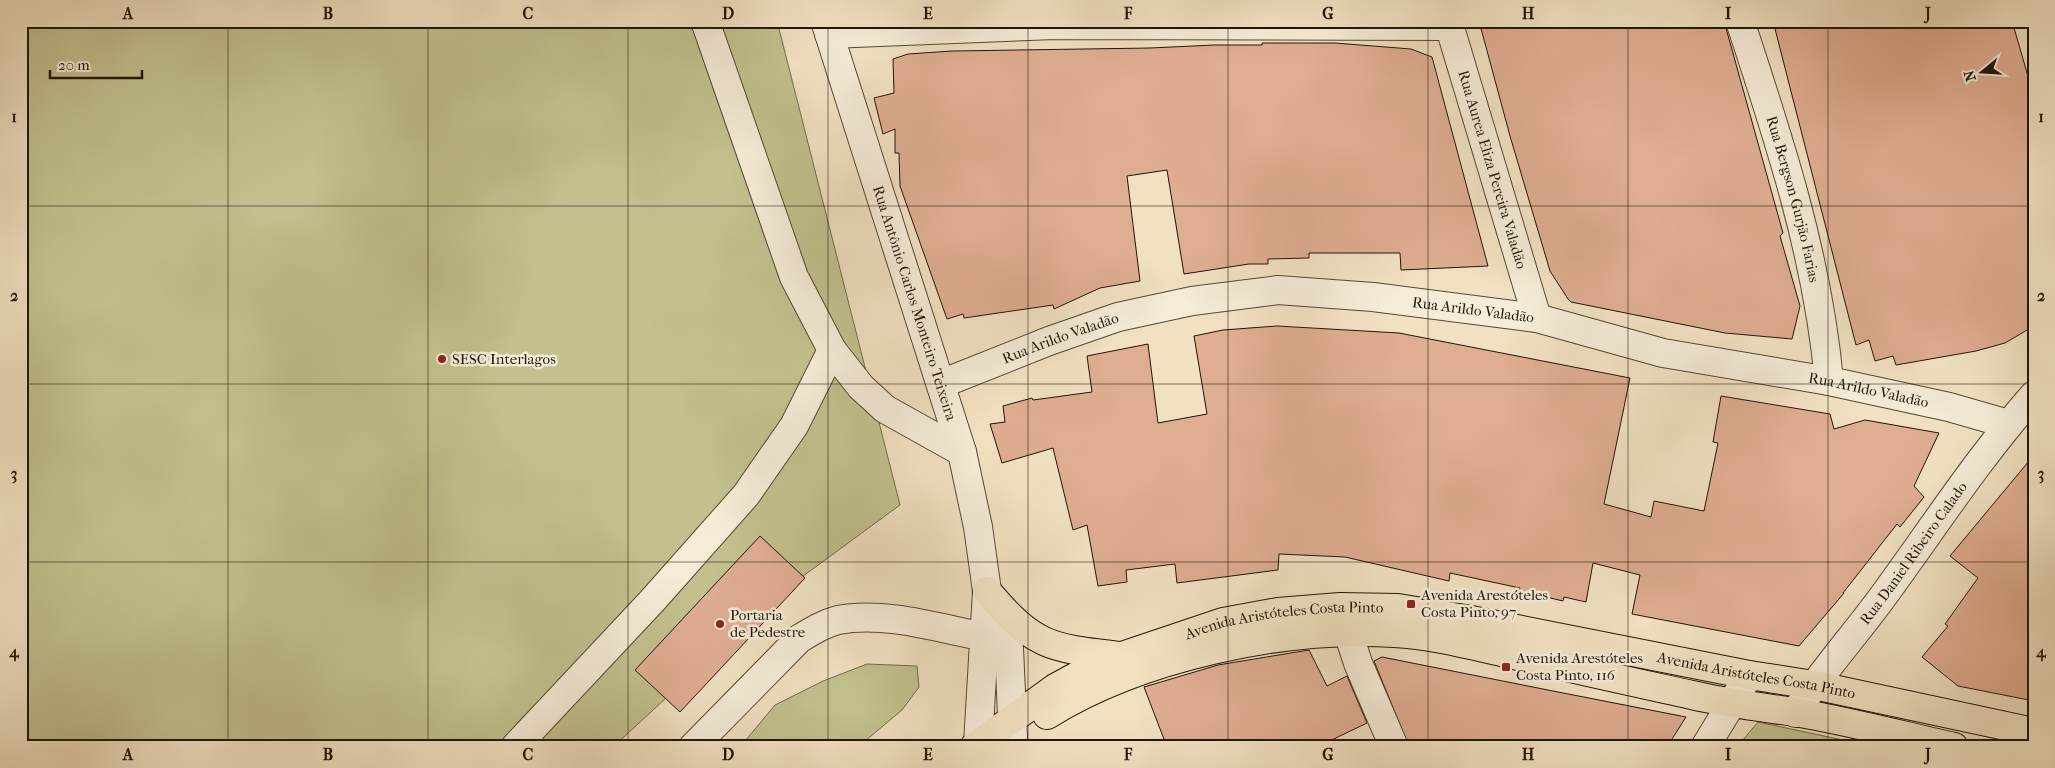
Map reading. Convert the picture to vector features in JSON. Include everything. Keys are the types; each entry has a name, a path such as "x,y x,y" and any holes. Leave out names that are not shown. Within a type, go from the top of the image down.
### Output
{"main road":[{"path":"987,591 1020,627 1043,642 1066,650 1122,656"},
{"name":"Avenida Aristóteles Costa Pinto","path":"996,738 1055,688 1088,670 1122,656 1223,622 1278,612 1340,607 1398,608 1471,620 1749,675 1814,685 2034,732"},
{"name":"Avenida Aristóteles Costa Pinto","path":"996,738 1072,700 1128,675 1227,647 1282,637 1347,632 1395,633 1458,643 1731,704 1795,713 1954,747"}],"street":[{"path":"705,21 794,277 832,350 861,387 884,409 962,452"},
{"name":"Rua Bergson Gurjão Farias","path":"1740,21 1807,242 1824,329 1829,381"},
{"path":"827,28 1054,25 1448,24"},
{"name":"Rua Aurea Eliza Pereira Valadão","path":"1448,24 1537,318"},
{"name":"Rua Antônio Carlos Monteiro Teixeira","path":"827,28 962,452 978,527 987,591 984,637 996,738"},
{"name":"Rua Arildo Valadão","path":"941,384 1049,341 1118,317 1192,302 1278,290 1373,296 1537,318 1663,353 1829,381 1949,407 2008,424"},
{"path":"515,747 746,495 794,426 832,350"},
{"name":"Rua Daniel Ribeiro Calado","path":"1795,713 1814,685 1878,603 2008,424 2034,395"},
{"name":"Rua Antônio Carlos Monteiro Teixeira","path":"987,591 1009,648 996,738"},
{"path":"1340,607 1347,632 1394,747"},
{"path":"693,747 799,639 818,627 838,620 868,618 912,623 984,637"},
{"path":"1705,747 1749,675"}],"shaded area":[{"name":"SESC Interlagos","path":"21,21 777,21 900,505 780,593 613,747 21,747"},
{"path":"867,664 917,666 919,687 902,710 858,747 740,747 775,705 823,681"},
{"path":"1758,722 1876,747 1737,747"}],"building":[{"path":"1479,21 1724,21 1783,233 1780,236 1800,306 1792,339 1725,333 1571,302 1568,299 1550,271 1510,136"},
{"path":"1773,21 2012,21 2034,97 2034,326 2005,343 1976,351 1896,365 1893,356 1875,361 1869,340 1856,345"},
{"path":"1262,43 1335,43 1411,49 1432,57 1488,266 1401,270 1400,253 1309,253 1309,258 1268,259 1268,264 1249,264 1184,274 1167,170 1127,176 1140,281 1100,288 1054,309 1053,305 964,318 963,314 947,319 900,186 899,153 895,153 895,129 883,134 874,98 894,93 893,59 908,54 952,51 1150,48 1262,45"},
{"path":"1277,326 1399,333 1630,378 1604,504 1651,517 1654,501 1704,511 1718,443 1713,442 1721,396 1830,414 1834,429 1865,420 1939,433 1914,486 1924,497 1900,527 1897,524 1844,593 1799,646 1632,614 1640,575 1593,563 1586,602 1564,597 1563,601 1519,591 1520,588 1450,573 1449,581 1345,557 1279,554 1278,570 1177,583 1175,564 1126,570 1127,582 1098,586 1087,525 1073,530 1053,448 1002,463 990,424 1005,422 1003,406 1032,398 1033,400 1092,392 1087,356 1148,344 1158,423 1207,414 1194,336 1223,330"},
{"path":"2034,455 2034,701 1958,686 1922,657 1948,626 1945,624 1978,578 1950,556"},
{"name":"Portaria de Pedestre","path":"760,536 805,578 680,712 635,670"},
{"path":"1309,650 1327,686 1347,676 1367,723 1317,747 1167,747 1144,687 1218,665"},
{"path":"1382,657 1686,717 1667,747 1409,747 1374,661"}],"place":[{"name":"SESC Interlagos","path":"442,359"},
{"name":"Avenida Arestóteles Costa Pinto, 97","path":"1411,604"},
{"name":"Portaria de Pedestre","path":"720,624"},
{"name":"Avenida Arestóteles Costa Pinto, 116","path":"1506,667"}]}
